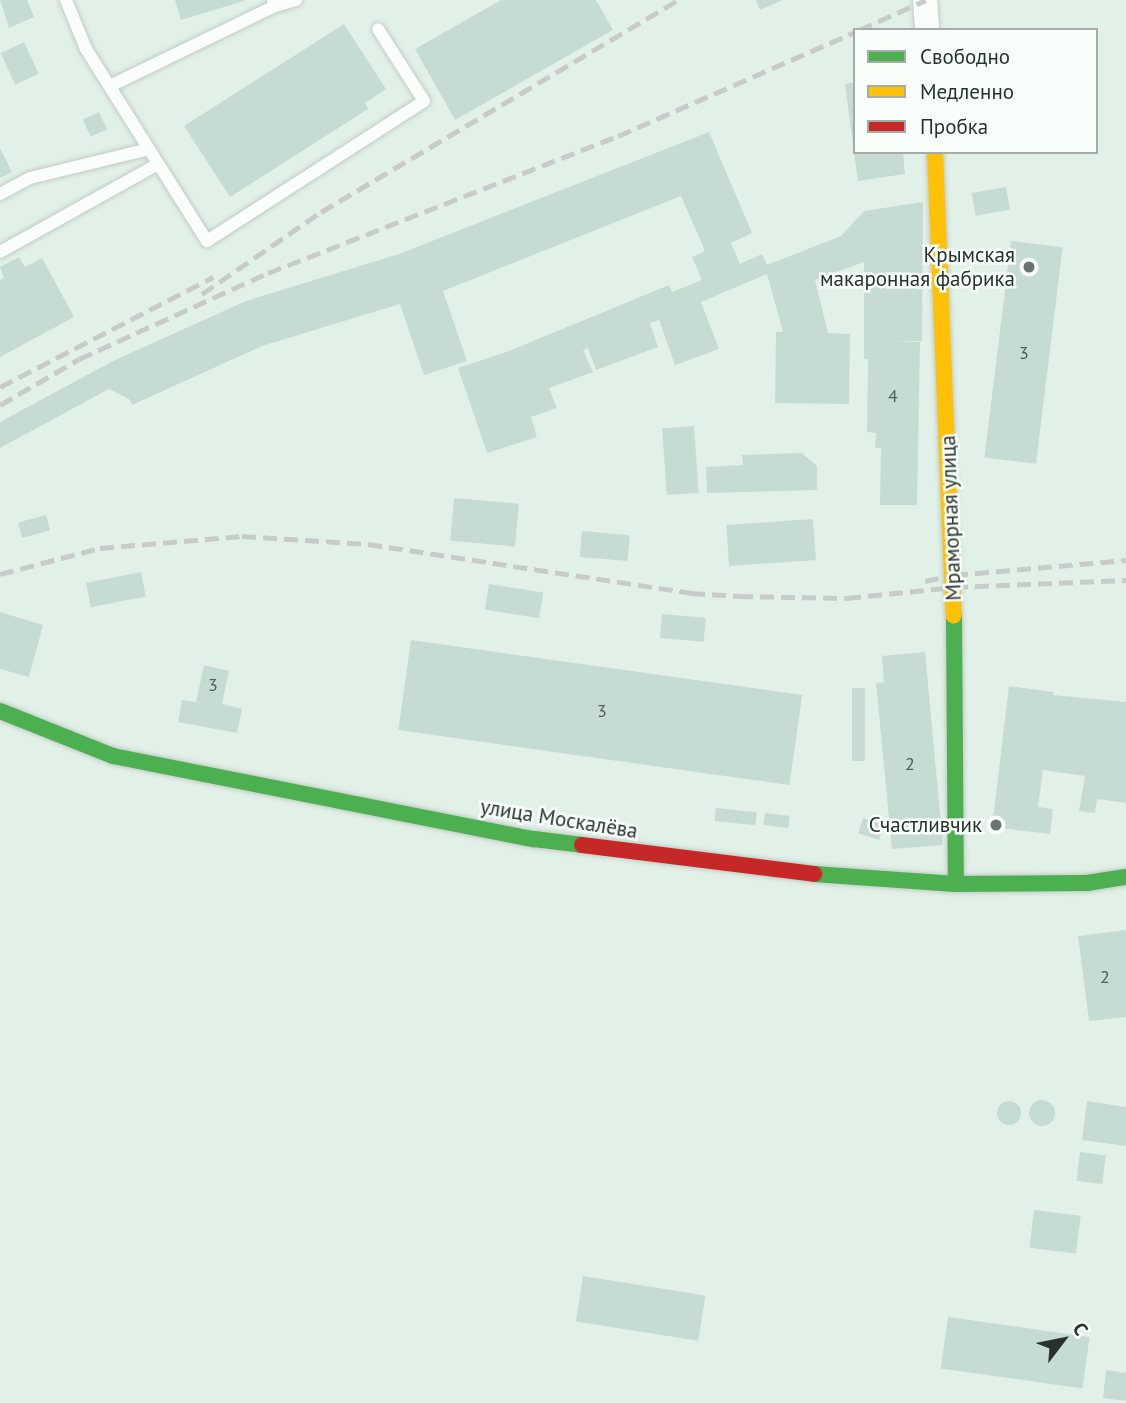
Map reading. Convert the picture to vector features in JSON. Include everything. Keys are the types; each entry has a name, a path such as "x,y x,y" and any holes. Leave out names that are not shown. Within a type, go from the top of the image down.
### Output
{"main road":[{"name":"Мраморная улица","path":"935,154 954,587 956,884"},
{"name":"улица Москалёва","path":"0,710 113,756 534,839 855,879 956,884 1087,883 1126,877"}],"street":[{"path":"925,0 927,28"}],"lane":[{"path":"66,0 86,48 206,241 424,101 378,29"},
{"path":"110,86 274,3 296,0"},
{"path":"0,194 30,178 149,149"},
{"path":"0,252 158,164"}],"building":[{"path":"0,0 27,0 34,17 9,28"},
{"path":"175,0 244,0 244,1 181,20"},
{"path":"501,0 596,0 613,30 455,120 415,49"},
{"path":"756,0 783,0 760,10"},
{"path":"344,24 386,89 365,103 368,109 230,197 184,126"},
{"path":"24,42 39,74 15,85 0,53"},
{"path":"853,82 853,144 845,84"},
{"path":"99,112 107,129 91,137 83,120"},
{"path":"709,132 752,233 731,243 740,264 762,254 767,265 841,236 864,211 923,202 922,341 892,341 920,342 917,505 880,505 881,448 875,448 876,433 867,432 868,359 864,359 864,262 815,280 828,333 850,334 849,404 775,403 776,332 783,332 767,274 701,302 719,349 675,365 659,320 650,323 658,347 596,370 588,348 583,350 593,372 549,388 557,408 531,417 537,437 487,453 458,368 509,351 669,285 672,292 702,280 692,257 705,251 681,196 443,291 467,361 424,375 400,304 262,346 132,405 129,399 109,389 0,448 0,422 113,361 246,301 399,254"},
{"path":"0,148 12,172 0,178"},
{"path":"854,154 903,154 905,174 858,181"},
{"path":"1006,187 1010,210 976,216 972,193"},
{"path":"1011,241 1063,247 1036,464 984,457"},
{"path":"19,257 25,267 42,258 74,317 0,357 0,280 4,278 0,267"},
{"path":"694,426 699,493 667,495 662,428"},
{"path":"802,453 817,466 817,490 707,493 706,467 743,465 742,455"},
{"path":"454,498 519,504 515,547 450,541"},
{"path":"46,515 50,530 22,538 18,523"},
{"path":"813,519 816,560 729,566 726,525"},
{"path":"582,531 630,535 628,561 580,557"},
{"path":"141,572 146,597 91,607 86,583"},
{"path":"489,584 543,593 539,618 485,610"},
{"path":"0,612 43,625 29,677 0,669"},
{"path":"662,614 706,618 704,642 660,638"},
{"path":"411,640 802,695 789,785 398,730"},
{"path":"925,652 943,845 892,849 876,683 884,682 882,656"},
{"path":"204,665 229,671 222,704 242,709 237,733 178,722 182,700 196,702"},
{"path":"1009,686 1054,692 1053,695 1126,702 1126,803 1097,799 1095,813 1079,811 1085,776 1043,770 1038,807 1053,809 1050,834 992,827"},
{"path":"852,688 865,688 865,761 852,761"},
{"path":"716,808 757,812 755,825 715,821"},
{"path":"765,813 790,816 788,828 764,825"},
{"path":"863,818 884,825 879,840 858,833"},
{"path":"1126,930 1126,1017 1089,1021 1078,936"},
{"path":"1042,1100 1051,1104 1055,1113 1051,1122 1042,1126 1033,1122 1029,1113 1033,1104"},
{"path":"1009,1101 1017,1105 1021,1113 1017,1121 1009,1125 1001,1121 997,1113 1001,1105"},
{"path":"1087,1101 1126,1107 1126,1146 1082,1140"},
{"path":"1080,1152 1106,1155 1102,1184 1076,1181"},
{"path":"1034,1210 1081,1216 1076,1253 1029,1248"},
{"path":"583,1276 705,1295 698,1341 576,1321"},
{"path":"948,1317 1090,1337 1082,1388 941,1368"},
{"path":"1106,1370 1126,1373 1126,1401 1103,1398"}],"railway":[{"path":"202,294 321,212 678,0"},
{"path":"863,28 926,0"},
{"path":"0,405 79,359 268,273 618,136 853,33"},
{"path":"0,387 213,277"},
{"path":"0,574 100,548 242,536 368,544 691,593 739,596 847,598 954,587 1126,580"},
{"path":"925,581 954,575 1126,560"}],"traffic: fast":[{"path":"954,616 956,884"},
{"path":"0,711 113,756 534,839 582,845"},
{"path":"814,874 956,884 1087,883 1126,877"}],"traffic: slow":[{"path":"935,154 954,616"}],"traffic: jam":[{"path":"582,845 814,874"}],"place":[{"name":"Крымская макаронная фабрика","path":"1029,267"},
{"name":"Счастливчик","path":"996,825"}]}
